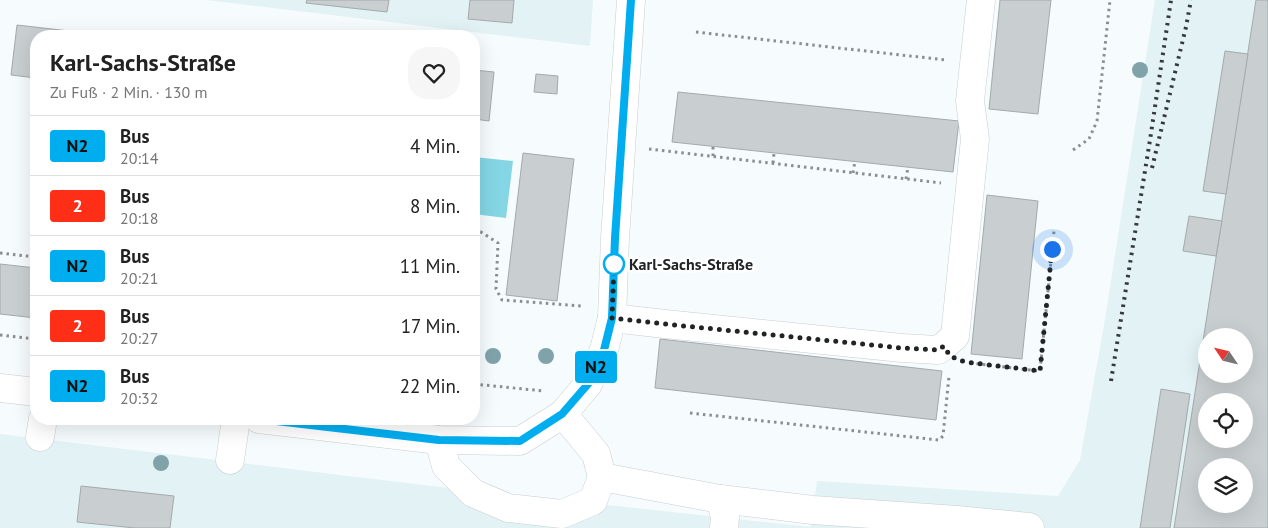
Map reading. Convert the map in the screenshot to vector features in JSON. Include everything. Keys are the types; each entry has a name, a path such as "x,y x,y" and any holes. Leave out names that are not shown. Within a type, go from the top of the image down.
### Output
{"street":[{"path":"310,425 439,440 520,441 562,414 588,384 604,350 612,318 615,238 631,0"},
{"path":"612,318 902,348 948,351 955,336 975,139 970,102 980,0"},
{"path":"0,388 30,391"},
{"path":"439,440 446,466 472,493 508,508 564,521 593,501 602,477 596,454 562,414"},
{"path":"230,460 235,425"},
{"path":"602,477 720,499 813,510 957,520 1030,528"},
{"path":"720,499 725,517 724,528"}],"path":[{"path":"1072,150 1089,139 1097,121 1110,0"},
{"path":"696,32 974,63"},
{"path":"713,156 714,147"},
{"path":"649,149 970,186"},
{"path":"774,153 774,164"},
{"path":"854,172 855,162"},
{"path":"906,179 908,167"},
{"path":"690,413 939,440 943,436 948,351 965,362 1040,371 1054,231"},
{"path":"480,232 498,243 496,289 502,300 585,306"},
{"path":"0,253 30,256"},
{"path":"0,335 30,338"},
{"path":"480,385 547,391"}],"shaded area":[{"path":"206,0 593,0 590,46 480,33 480,30 456,30"},
{"path":"1155,0 1268,0 1268,528 0,528 0,434 423,485 811,527 817,481 1058,496 1080,460 1104,325"},
{"path":"480,158 513,161 506,218 480,215"}],"building":[{"path":"307,0 389,0 387,12 306,3"},
{"path":"470,0 514,0 512,23 468,19"},
{"path":"1000,0 1051,0 1038,114 989,109"},
{"path":"1256,0 1268,0 1268,528 1174,528 1198,373 1198,383 1253,383 1253,328 1205,328"},
{"path":"17,25 61,30 30,30 30,77 11,75"},
{"path":"1225,51 1248,54 1226,194 1203,191"},
{"path":"480,71 494,72 489,121 480,120"},
{"path":"536,74 558,76 557,94 534,92"},
{"path":"678,92 959,121 953,172 672,142"},
{"path":"523,153 574,159 557,301 506,295"},
{"path":"987,195 1038,201 1022,359 971,354"},
{"path":"1189,216 1222,221 1216,256 1183,251"},
{"path":"0,264 30,267 30,317 0,314"},
{"path":"660,339 942,371 936,420 655,388"},
{"path":"1161,389 1190,394 1170,528 1140,528"},
{"path":"81,486 174,496 170,528 135,528 77,522"}],"railway":[{"path":"1111,381 1171,0"},
{"path":"1152,168 1191,0"}],"bus line":[{"name":"N2","path":"310,425 439,440 520,441 562,414 588,384 604,350 612,318 615,238 631,0"}],"place":[{"name":"Karl-Sachs-Straße","path":"614,264"}],"route":[{"path":"614,264 612,318 902,348 938,350 944,346 950,356 965,362 1040,371 1052,249"}]}
